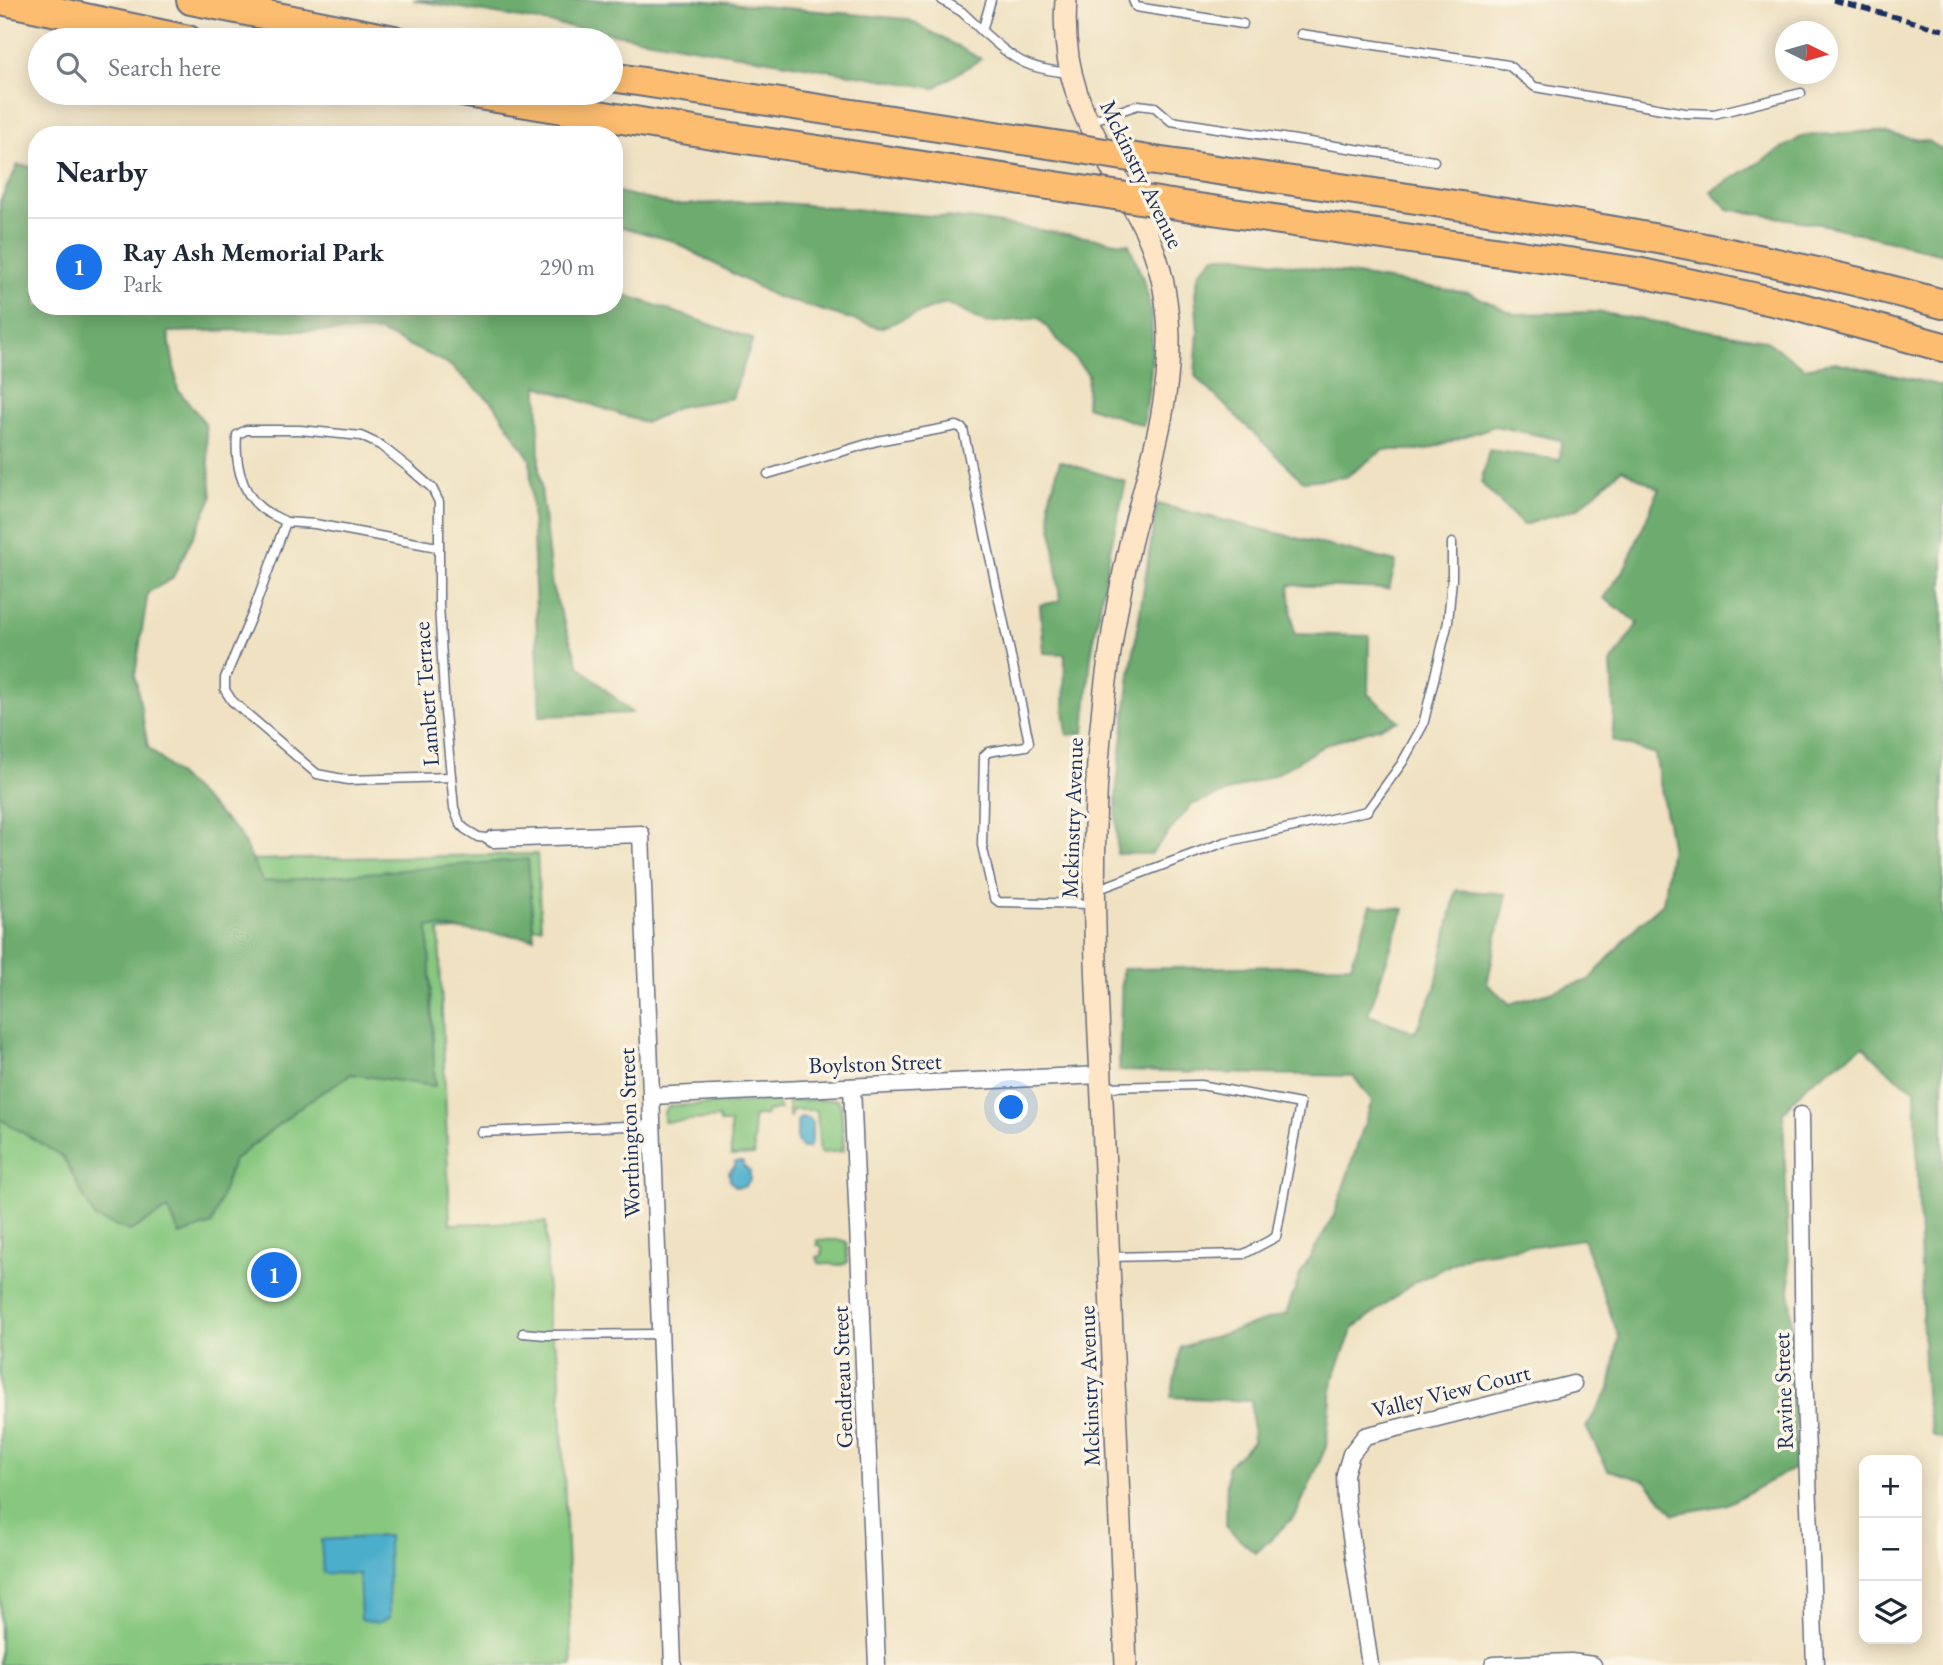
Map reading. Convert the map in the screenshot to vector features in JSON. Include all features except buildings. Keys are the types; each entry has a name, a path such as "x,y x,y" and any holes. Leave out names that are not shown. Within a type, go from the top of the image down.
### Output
{"highway":[{"path":"1,0 132,28"},
{"path":"191,0 333,28"},
{"path":"623,79 1674,241 1782,263 1943,304"},
{"path":"539,105 1171,204 1637,272 1795,306 1943,347"}],"street":[{"name":"Mckinstry Avenue","path":"1066,0 1065,38 1069,73 1087,122 1149,237 1167,302 1169,354 1161,428 1128,554 1106,682 1098,766 1096,897 1126,1665"},
{"name":"Worthington Street","path":"493,839 641,834 673,1665"},
{"name":"Boylston Street","path":"651,1096 852,1087 1102,1081"},
{"name":"Gendreau Street","path":"852,1087 877,1665"},
{"name":"Ravine Street","path":"1801,1115 1804,1372 1815,1665"},
{"name":"Valley View Court","path":"1370,1665 1346,1503 1345,1475 1351,1454 1365,1436 1573,1384"},
{"path":"1493,1665 1571,1662 1593,1665"}],"lane":[{"path":"942,0 1029,67 1069,73"},
{"path":"982,30 991,0"},
{"path":"1133,0 1136,8 1243,24"},
{"path":"1301,34 1508,65 1535,87 1685,113 1714,114 1801,93"},
{"path":"1087,122 1138,105 1155,107 1171,121 1434,161"},
{"path":"768,474 877,441 957,426 963,429 1029,743 1026,746 988,752 984,756 982,845 994,898 999,902 1096,897 1225,842 1367,811 1402,763 1423,725 1448,622 1452,543"},
{"name":"Lambert Terrace","path":"286,522 225,678 225,690 232,701 317,774 348,780 451,777 439,617 439,502 432,488 380,445 361,436 300,430 246,430 237,435 235,452 243,484 260,508 286,522 315,524 438,547"},
{"name":"Worthington Street","path":"451,777 454,808 460,824 478,836 493,839"},
{"path":"1102,1081 1201,1085 1300,1104 1276,1237 1244,1254 1109,1257"},
{"path":"481,1132 652,1125"},
{"path":"523,1333 660,1334"}],"green space":[{"path":"413,0 695,0 907,19 981,59 934,88 623,35 623,28 579,28"},
{"path":"1874,131 1930,142 1943,150 1943,254 1825,225 1728,209 1711,191 1803,136"},
{"path":"18,165 28,167 28,315 623,315 623,294 753,339 732,398 681,406 645,423 538,386 539,469 552,587 579,666 632,713 540,716 530,459 494,404 447,363 380,332 168,332 178,390 205,423 212,498 172,579 148,592 135,675 148,747 239,833 263,882 528,859 534,938 428,926 435,1086 351,1074 304,1104 233,1161 212,1224 180,1235 168,1209 130,1231 95,1218 63,1157 0,1119 0,201"},
{"path":"623,193 672,205 761,201 977,220 1129,244 1145,285 1151,319 1151,373 1143,425 1086,406 1088,374 1039,318 985,323 946,303 880,328 774,296 673,241 623,227"},
{"path":"1215,256 1237,256 1469,293 1514,314 1596,312 1765,340 1805,368 1835,362 1943,386 1943,1439 1932,1435 1925,1395 1915,1089 1894,1076 1863,1046 1808,1084 1783,1112 1797,1467 1725,1505 1674,1514 1646,1481 1608,1470 1586,1427 1610,1389 1619,1337 1583,1239 1470,1255 1413,1283 1353,1329 1333,1379 1326,1447 1296,1515 1256,1553 1226,1527 1227,1467 1253,1441 1251,1401 1171,1397 1181,1347 1286,1314 1300,1275 1334,1215 1372,1101 1353,1076 1119,1071 1122,969 1351,965 1371,905 1404,909 1368,1015 1415,1032 1435,989 1456,890 1506,894 1487,984 1510,1004 1589,980 1637,926 1663,903 1671,845 1655,754 1612,740 1614,716 1611,663 1638,623 1604,598 1627,564 1659,489 1622,469 1578,508 1523,525 1481,483 1489,450 1560,460 1561,440 1495,426 1425,450 1383,450 1346,477 1303,481 1195,376 1198,331 1195,294 1199,272"},
{"path":"1060,461 1126,482 1110,550 1091,656 1084,733 1067,735 1064,709 1065,654 1044,653 1040,605 1060,601 1049,500"},
{"path":"1157,504 1396,562 1389,589 1289,585 1294,634 1369,636 1368,694 1399,721 1327,744 1276,774 1191,805 1151,854 1117,854 1116,793 1130,675"},
{"path":"537,854 541,927 439,931 450,1224 546,1222 548,1326 559,1358 572,1665 0,1665 0,865"},
{"path":"838,1100 841,1105 844,1151 820,1153 817,1110 792,1110 789,1117 788,1101"},
{"path":"776,1101 780,1110 766,1111 766,1115 753,1117 754,1155 731,1156 730,1123 720,1123 719,1118 664,1122 664,1112 669,1106"},
{"path":"817,1240 847,1242 847,1263 819,1263 817,1257 822,1256 822,1246 817,1245"}],"water":[{"path":"801,1117 812,1121 812,1141 808,1148 802,1148 797,1141 797,1121"},
{"path":"735,1162 743,1162 743,1166 750,1171 750,1180 745,1186 736,1187 730,1181 729,1172"},
{"path":"388,1536 389,1618 377,1623 361,1620 359,1574 323,1573 321,1540"}],"railway":[{"path":"1833,0 1943,30"}],"place":[{"name":"Ray Ash Memorial Park","path":"274,1275"}]}
